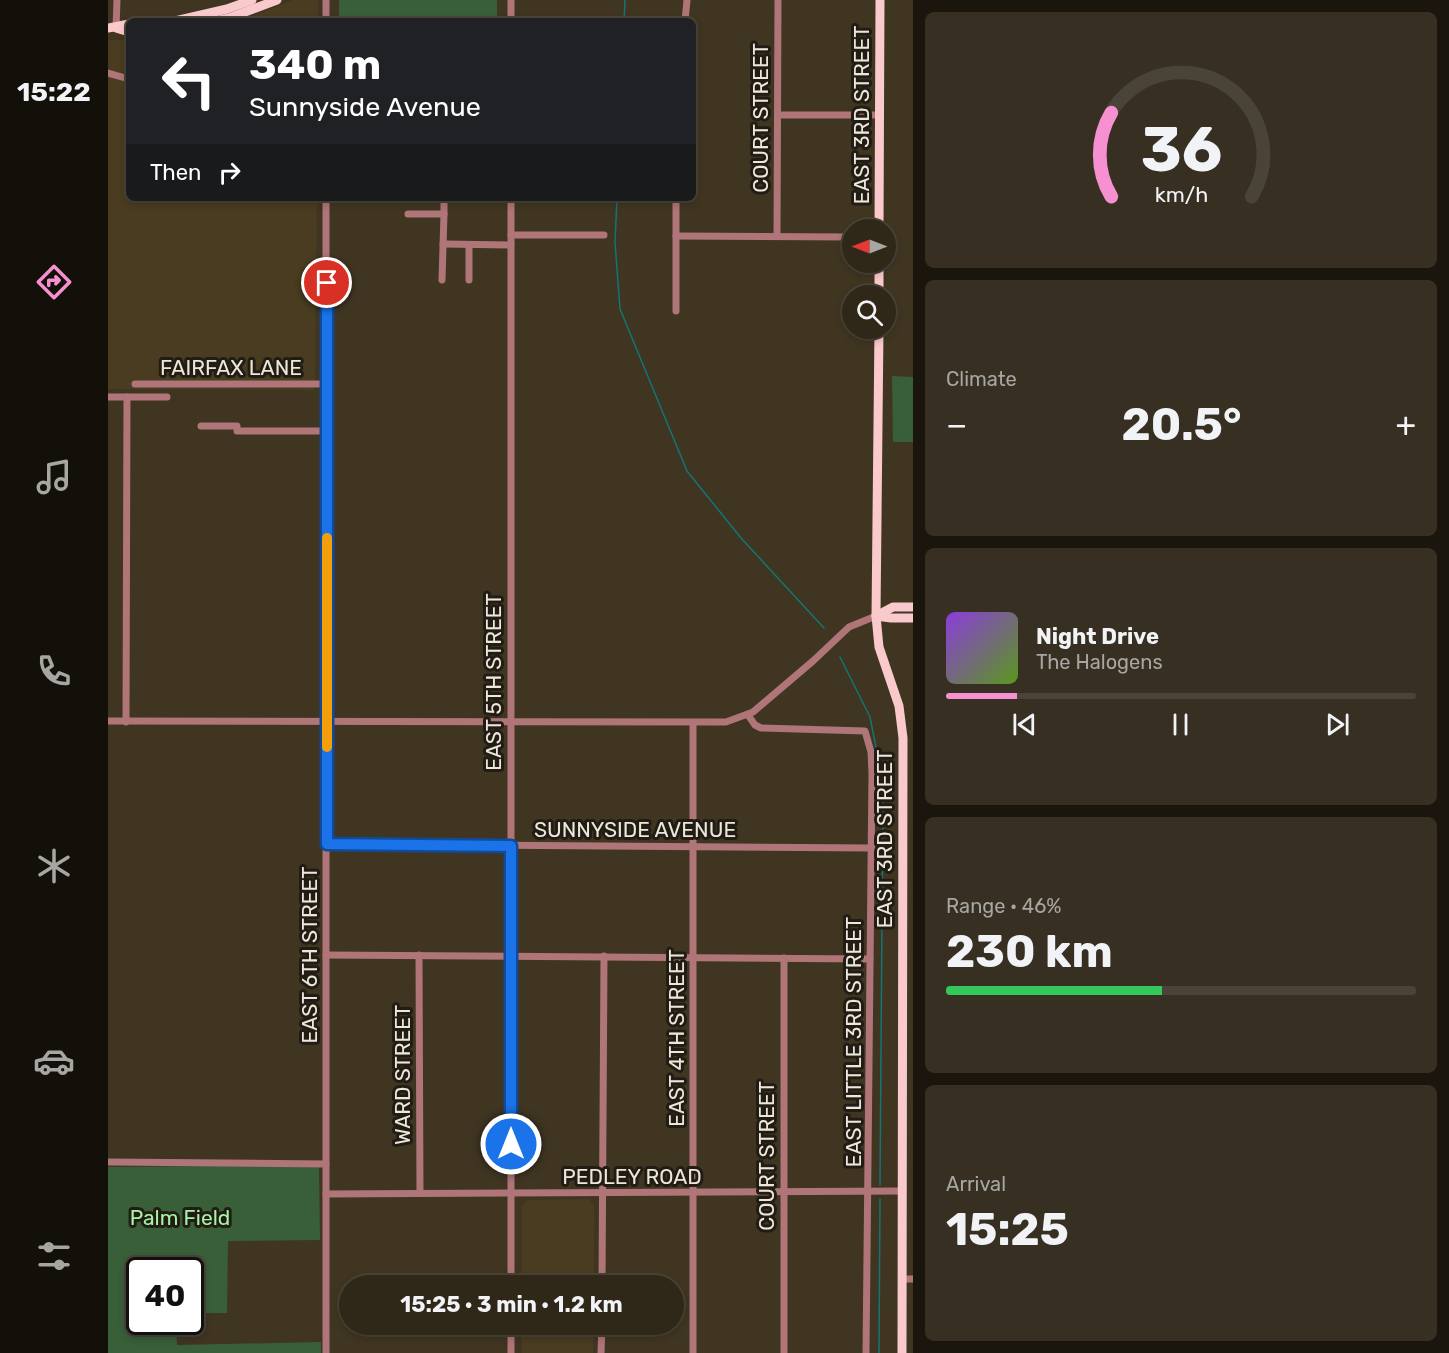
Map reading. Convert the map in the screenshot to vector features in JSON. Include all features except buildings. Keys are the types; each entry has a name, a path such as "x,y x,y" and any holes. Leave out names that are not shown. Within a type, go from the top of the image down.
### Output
{"main road":[{"path":"188,18 227,9 252,0"},
{"path":"229,18 277,0"},
{"name":"EAST 3RD STREET","path":"879,219 880,0"},
{"name":"EAST 3RD STREET","path":"879,339 876,616 879,647 899,706 903,738 902,1353"},
{"path":"876,616 893,607 913,607"},
{"path":"876,616 913,618"}],"street":[{"path":"112,28 117,0"},
{"path":"326,0 326,18"},
{"path":"511,18 512,0"},
{"path":"685,18 687,0"},
{"name":"COURT STREET","path":"777,236 778,0"},
{"path":"108,74 126,78"},
{"path":"778,115 880,115"},
{"name":"EAST 6TH STREET","path":"326,1353 327,201"},
{"path":"442,280 444,201"},
{"name":"EAST 5TH STREET","path":"511,201 511,1275"},
{"path":"676,201 676,310"},
{"path":"408,214 444,214"},
{"path":"511,235 604,235"},
{"path":"676,236 842,237"},
{"path":"443,244 511,245"},
{"path":"469,244 469,280"},
{"name":"FAIRFAX LANE","path":"135,384 327,384"},
{"name":"FAIRFAX LANE","path":"108,396 167,397"},
{"path":"126,722 127,397"},
{"path":"201,426 237,426 237,431 327,431"},
{"path":"108,721 726,722 748,715 761,707 849,627 876,616"},
{"name":"EAST LITTLE 3RD STREET","path":"748,715 761,729 865,731 871,752 866,1353"},
{"name":"EAST 4TH STREET","path":"693,723 693,1353"},
{"name":"SUNNYSIDE AVENUE","path":"327,844 872,848"},
{"path":"326,955 870,959"},
{"name":"WARD STREET","path":"419,956 420,1194"},
{"path":"602,1275 604,956"},
{"name":"COURT STREET","path":"784,958 784,1353"},
{"path":"108,1162 326,1164"},
{"name":"PEDLEY ROAD","path":"326,1194 903,1191"},
{"path":"903,1279 913,1279"},
{"path":"511,1335 511,1353"},
{"path":"601,1353 602,1335"}],"shaded area":[{"path":"293,0 318,0 318,18 248,18"},
{"path":"108,40 126,40 126,201 317,201 315,390 108,389"},
{"path":"589,1199 594,1206 594,1275 522,1275 522,1206 528,1200"},
{"path":"522,1335 594,1335 593,1353 522,1353"}],"green space":[{"path":"339,0 497,0 497,18 339,18"},
{"path":"892,376 913,377 913,442 893,442"},
{"name":"Palm Field","path":"319,1165 320,1240 228,1241 227,1313 204,1313 204,1257 126,1257 126,1335 177,1335 177,1345 321,1342 321,1353 108,1353 108,1167"}],"waterway":[{"path":"624,18 625,0"},
{"path":"617,201 615,242 620,309 687,471 741,538 824,628"},
{"path":"840,657 870,717 883,783 880,1185"},
{"path":"879,1353 880,1199"}],"slow traffic":[{"path":"327,538 327,747"}],"route":[{"path":"327,283 327,844 511,846 511,1144"}]}
